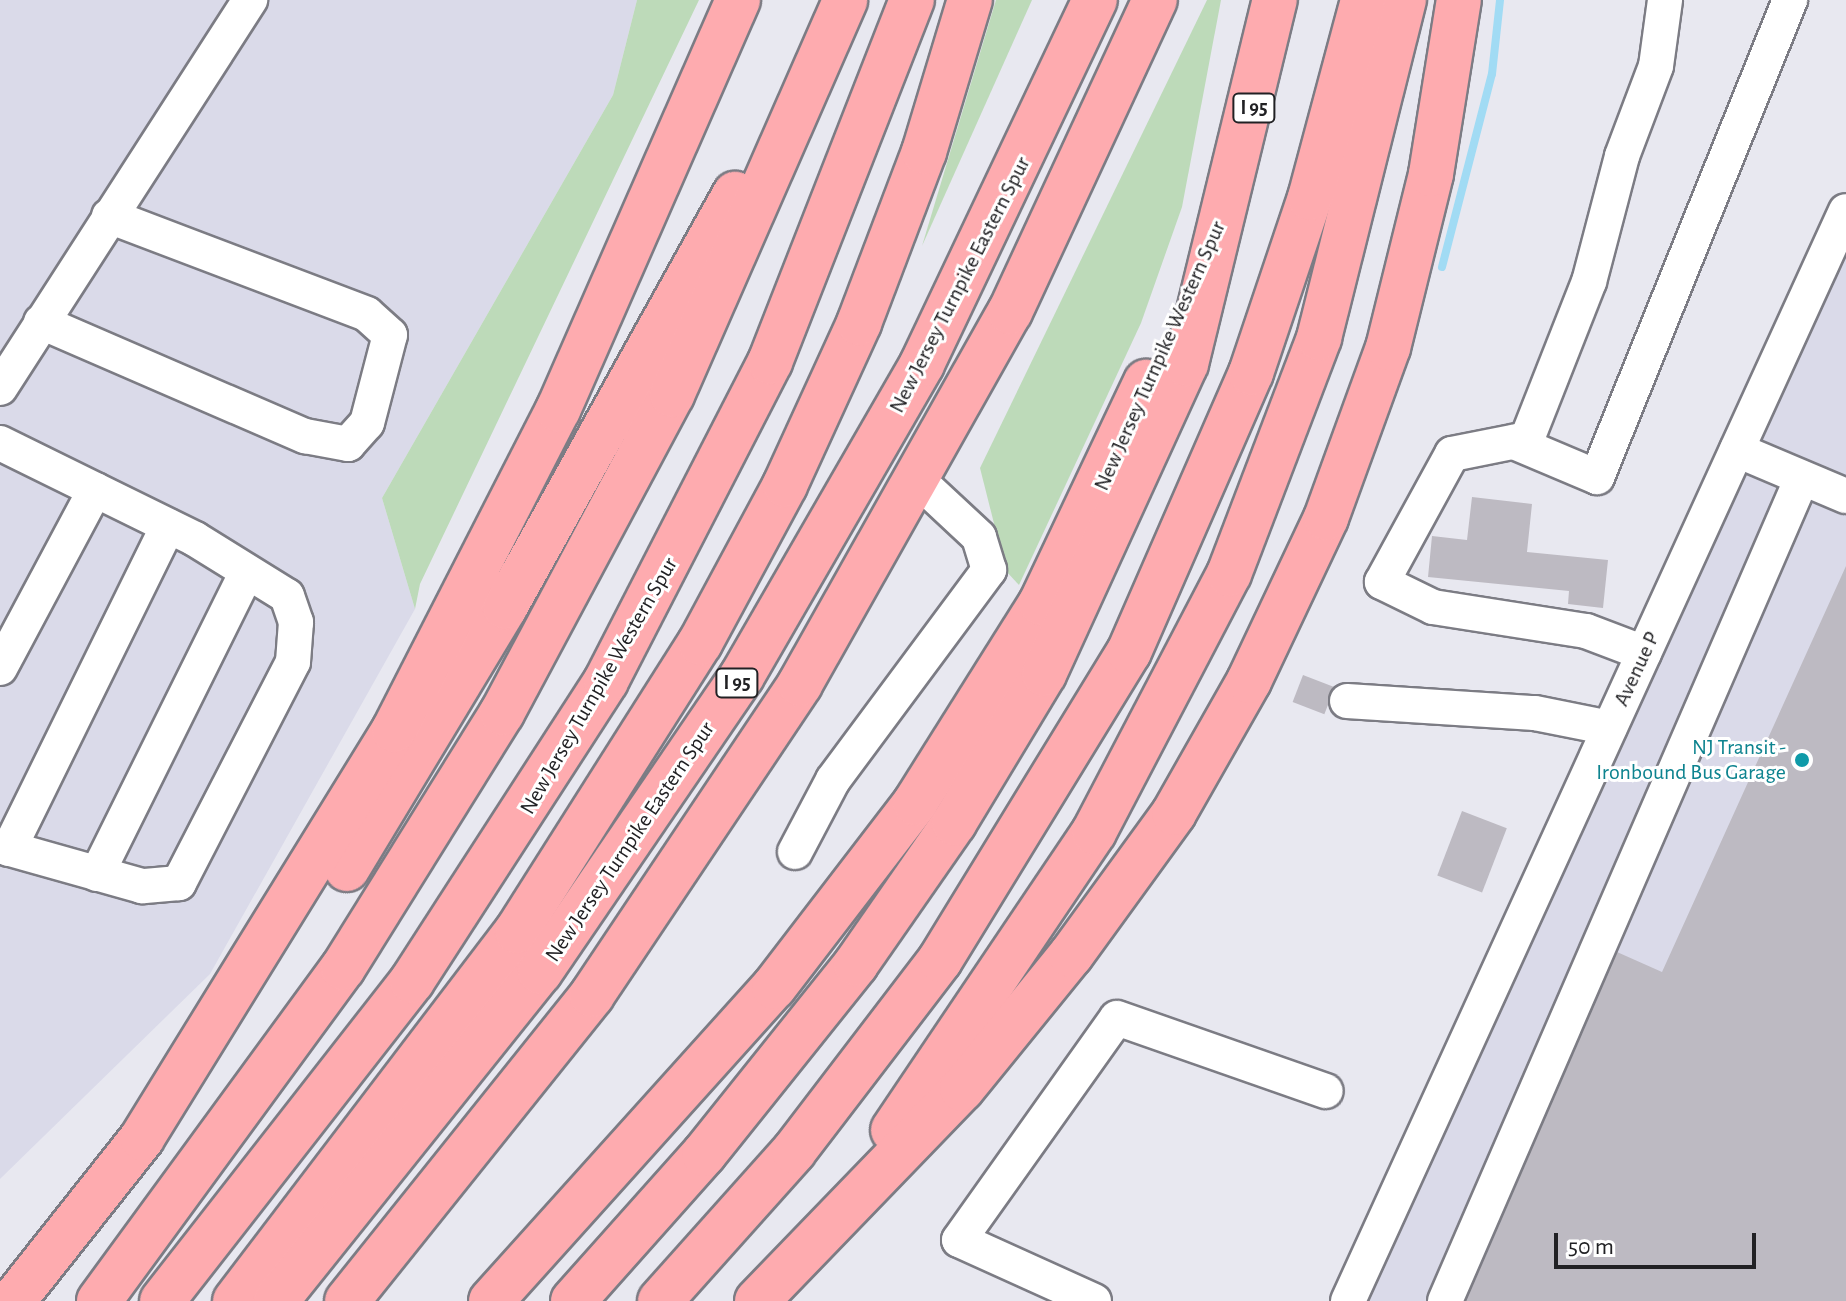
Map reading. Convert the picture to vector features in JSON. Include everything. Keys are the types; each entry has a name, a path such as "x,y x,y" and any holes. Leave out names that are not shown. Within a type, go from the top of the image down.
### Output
{"highway":[{"path":"118,1169 311,873 418,687 565,397 738,0"},
{"path":"13,1301 118,1169 215,1062 408,772 705,252 821,0"},
{"path":"99,1301 343,968 502,713 679,381 845,0"},
{"name":"New Jersey Turnpike Western Spur","path":"162,1301 412,981 606,681 770,362 912,0"},
{"name":"I 95","path":"235,1301 517,931 700,643 785,485 859,323 924,152 970,0"},
{"name":"New Jersey Turnpike Eastern Spur","path":"276,1301 540,972 742,676 940,330 1095,0"},
{"name":"I 95","path":"347,1301 499,1116 669,885 919,481 1064,201 1155,0"},
{"name":"New Jersey Turnpike Western Spur","path":"573,1301 704,1154 856,964 1014,728 1100,565 1171,402 1224,213 1275,0"},
{"path":"660,1301 794,1151 923,983 1007,860 1129,652 1251,373 1315,183 1363,0"},
{"path":"839,1212 1062,884 1204,628 1319,338 1404,0"},
{"path":"757,1301 1012,1028 1143,860 1207,759 1303,571 1374,389 1418,236 1459,0"},
{"name":"New Jersey Turnpike Western Spur","path":"491,1301 774,987 915,803 1062,565 1224,213"}],"street":[{"path":"0,388 250,0"},
{"path":"1644,653 1586,631 1433,607 1382,582 1452,454 1527,439 1589,282 1622,156 1656,66 1665,0"},
{"path":"1514,442 1597,477 1790,0"},
{"name":"Avenue P","path":"1348,1301 1846,211"},
{"path":"41,322 319,440 348,444 367,423 390,335 367,314 109,216"},
{"path":"0,443 168,526 287,596 296,622 293,662 179,883 142,886 4,848 168,526"},
{"path":"1737,450 1846,496"},
{"path":"1445,1301 1802,478"},
{"path":"795,852 833,780 989,570 979,537 919,481"},
{"path":"0,668 95,490"},
{"path":"97,874 247,572"},
{"path":"1347,701 1535,713 1610,728"},
{"path":"1094,1301 959,1240 1117,1018 1326,1091"}],"shaded area":[{"path":"0,0 637,0 613,95 382,498 415,609 210,974 0,1179"},
{"path":"1846,203 1846,1301 1347,1301"}],"green space":[{"path":"637,0 699,0 420,584 415,609 382,498 613,95"},
{"path":"996,0 1032,0 922,246"},
{"path":"1207,0 1221,0 1182,207 1141,323 1019,585 1006,571 980,468"}],"building":[{"path":"1472,497 1532,504 1527,552 1608,560 1603,608 1568,604 1569,591 1428,577 1432,536 1467,540"},
{"name":"NJ Transit - Ironbound Bus Garage","path":"1846,566 1846,1301 1459,1301 1617,952 1662,972"},
{"path":"1303,675 1335,687 1324,714 1293,702"},
{"path":"1462,811 1507,828 1482,893 1437,875"}],"waterway":[{"path":"1442,267 1492,74 1500,0"}],"place":[{"name":"NJ Transit - Ironbound Bus Garage","path":"1802,760"}]}
